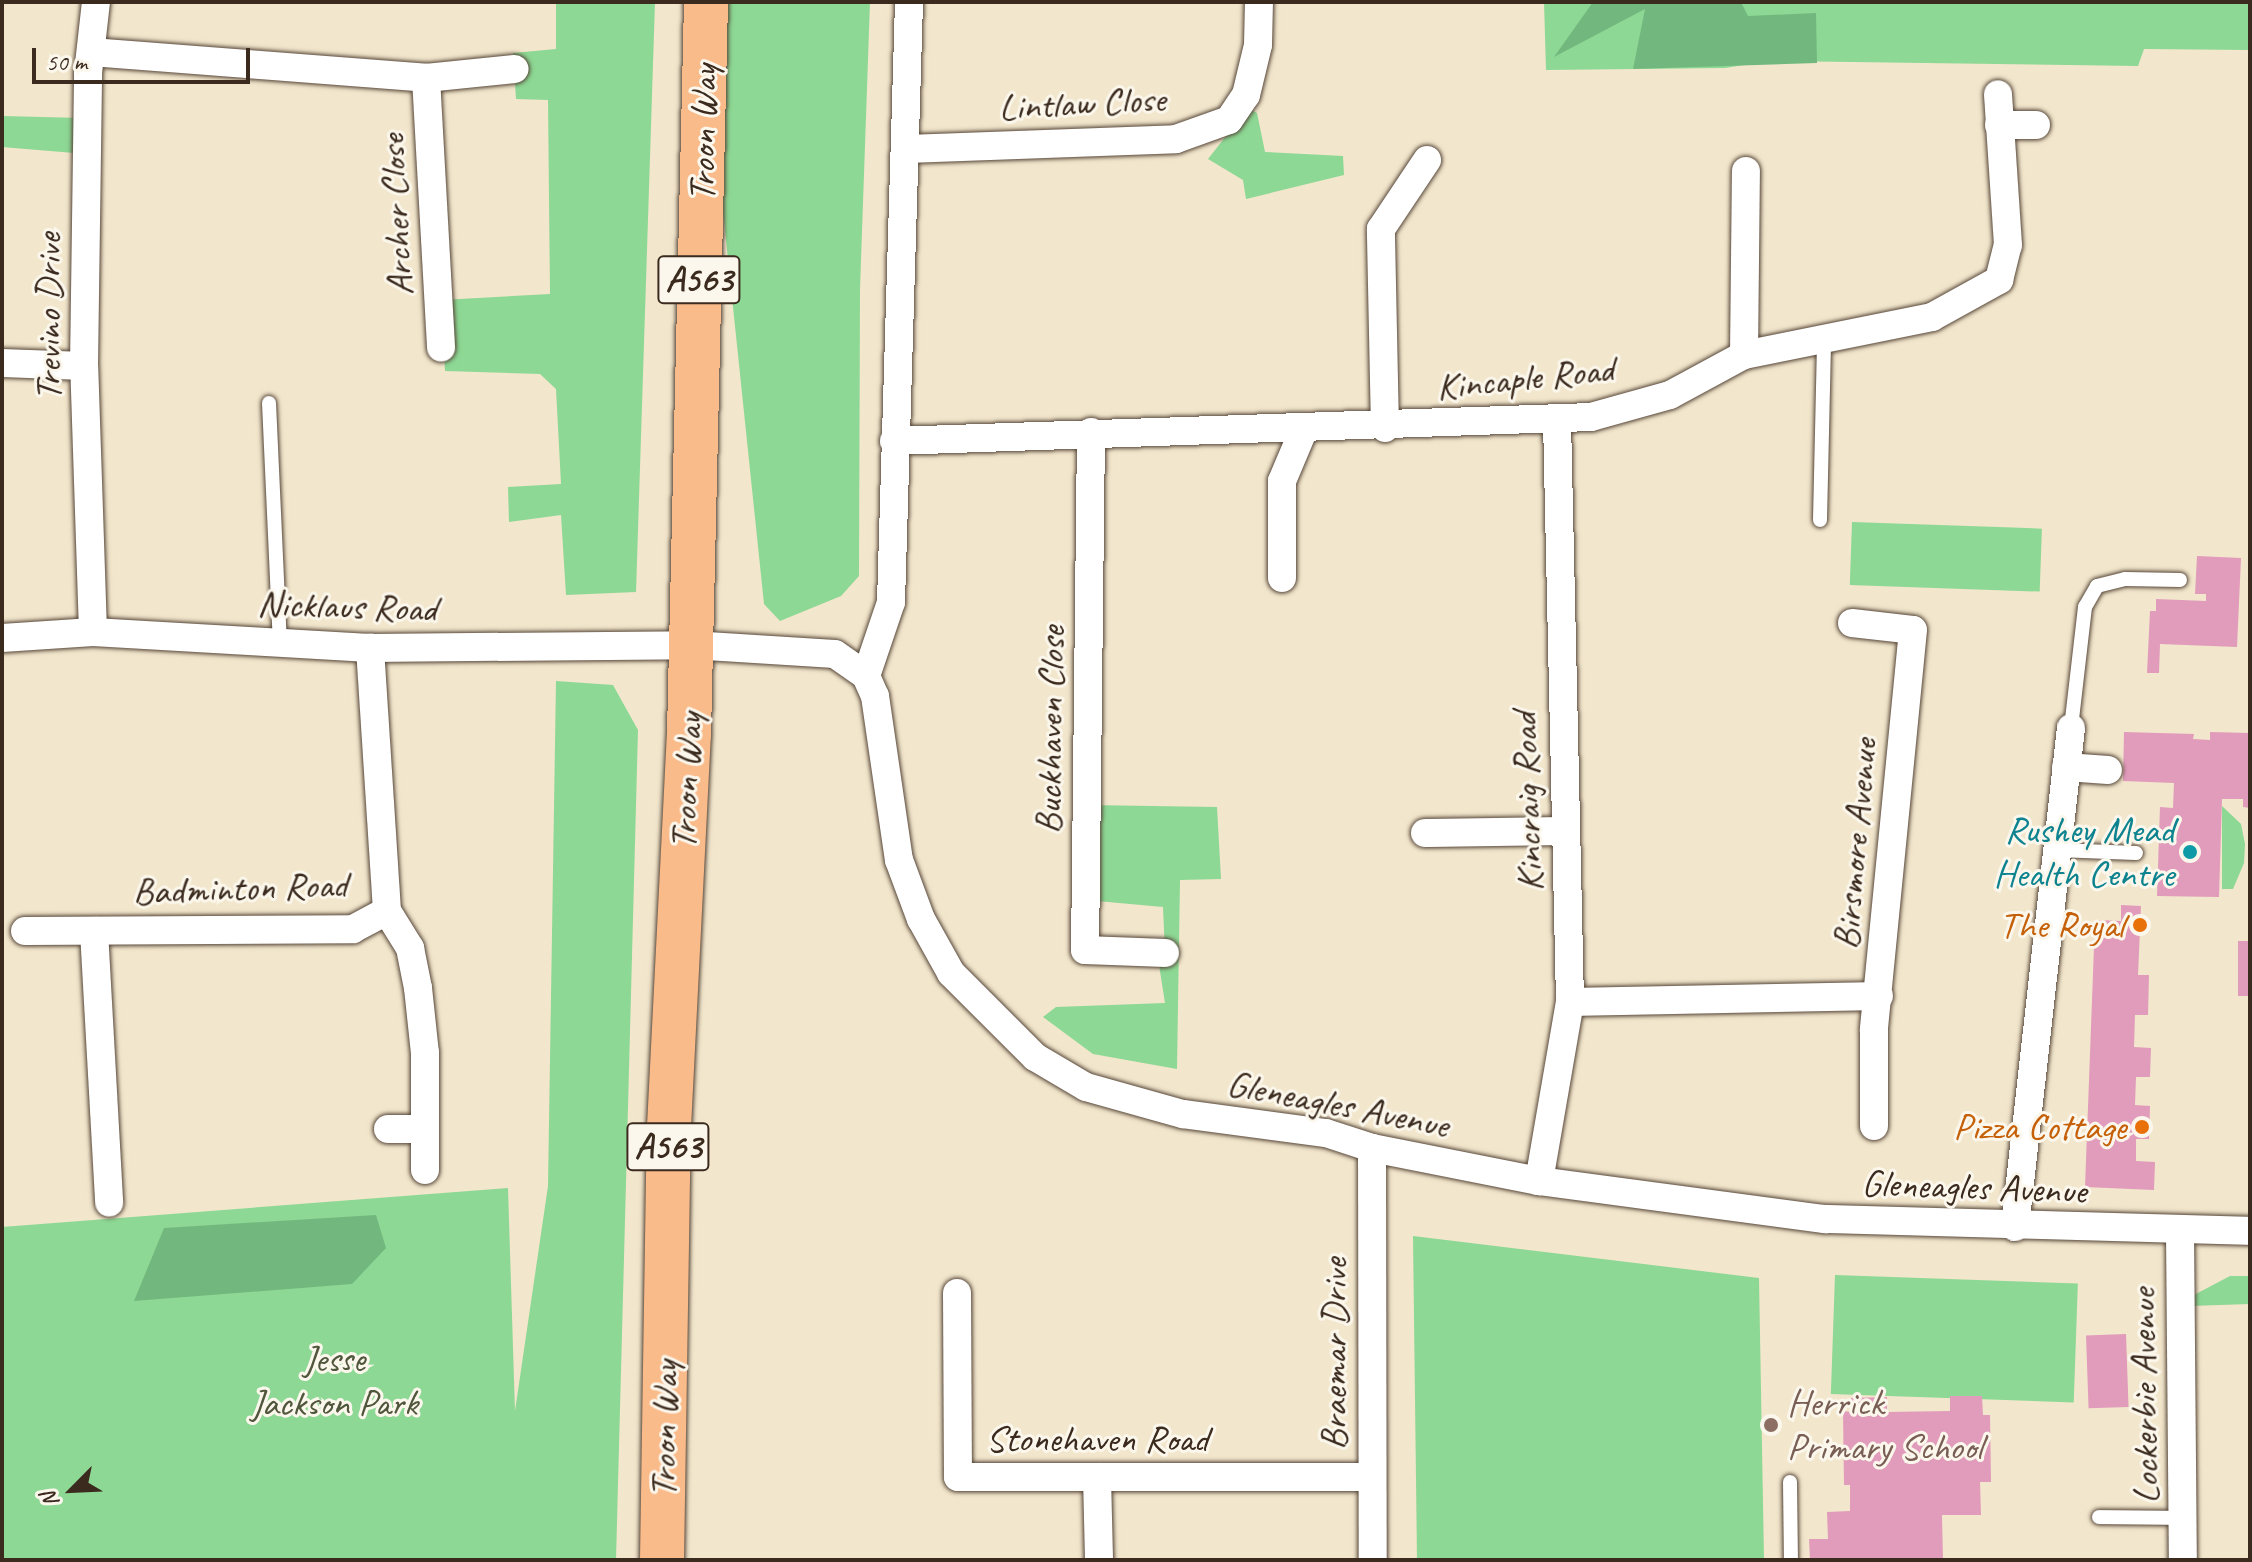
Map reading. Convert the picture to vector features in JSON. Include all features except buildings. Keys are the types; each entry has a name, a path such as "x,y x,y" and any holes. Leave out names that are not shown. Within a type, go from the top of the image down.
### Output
{"highway":[{"name":"Troon Way","path":"662,1560 669,1127 691,645 706,2"}],"street":[{"name":"Trevino Drive","path":"93,632 84,366 91,52 96,2"},
{"path":"691,645 826,652 851,663 866,676 891,602 894,441 907,149 909,2"},
{"name":"Lintlaw Close","path":"907,149 1176,139 1229,120 1246,95 1258,45 1259,2"},
{"name":"Archer Close","path":"91,52 426,78 515,69"},
{"name":"Archer Close","path":"426,78 441,348"},
{"name":"Kincaple Road","path":"894,441 1091,432 1385,428 1591,417 1670,395 1744,355 1932,317 1999,280 2008,245 1998,94"},
{"path":"1999,125 2036,125"},
{"path":"1385,428 1381,229 1427,160"},
{"path":"1744,355 1746,171"},
{"path":"2,363 84,366"},
{"name":"Kincraig Road","path":"1539,1181 1570,1002 1557,419"},
{"path":"1282,578 1282,481 1304,429"},
{"name":"Buckhaven Close","path":"1091,432 1085,950 1165,953"},
{"name":"Birsmore Avenue","path":"1852,623 1913,630 1879,996 1874,1126"},
{"name":"Nicklaus Road","path":"2,638 93,632 370,648 691,645"},
{"name":"Badminton Road","path":"370,648 387,911 410,948 418,988 425,1170"},
{"name":"Gleneagles Avenue","path":"866,676 881,723 899,860 921,919 951,973 991,1018 1035,1057 1086,1087 1183,1114 1326,1133 1372,1148 1539,1181 1825,1219 2180,1232 2250,1231"},
{"path":"2015,1227 2071,728"},
{"path":"2066,767 2108,770"},
{"path":"1425,833 1566,831"},
{"name":"Badminton Road","path":"25,931 353,929 387,911"},
{"name":"Badminton Road","path":"94,931 109,1203"},
{"path":"1570,1002 1879,996"},
{"path":"388,1129 425,1129"},
{"name":"Braemar Drive","path":"1372,1148 1373,1560"},
{"name":"Lockerbie Avenue","path":"2180,1232 2183,1560"},
{"name":"Stonehaven Road","path":"957,1293 958,1477 1372,1477"},
{"path":"1097,1477 1099,1560"}],"lane":[{"path":"1820,520 1824,337"},
{"path":"269,403 280,643"},
{"path":"2071,728 2085,607 2097,586 2125,579 2180,580"},
{"path":"2057,850 2136,853"},
{"path":"1790,1482 1791,1560"},
{"path":"2099,1517 2183,1518"}],"green space":[{"path":"556,2 655,2 636,592 566,595 561,515 509,522 508,487 561,484 556,389 540,374 445,371 441,300 550,294 548,100 516,99 513,53 556,49"},
{"path":"716,2 870,2 860,289 859,576 841,596 780,621 764,604 714,125"},
{"path":"1544,2 2250,2 2250,50 2144,49 2138,66 1769,61 1725,68 1546,70"},
{"path":"1593,2 1741,2 1748,16 1816,13 1817,63 1633,69 1645,9 1554,57"},
{"path":"1248,108 1257,113 1265,152 1343,156 1344,175 1246,199 1243,180 1208,159"},
{"path":"2,116 82,118 74,153 2,147"},
{"path":"1852,522 2042,529 2040,592 1850,585"},
{"name":"Jesse Jackson Park","path":"556,681 613,685 638,730 616,1560 2,1560 2,1227 508,1188 515,1411 548,1186"},
{"path":"1087,805 1217,807 1221,879 1180,880 1177,1069 1093,1054 1043,1017 1056,1007 1165,1003 1159,965 1178,948 1165,953 1163,907 1086,900"},
{"path":"2222,806 2241,824 2245,844 2244,863 2233,889 2222,889"},
{"path":"376,1215 386,1248 352,1284 134,1301 164,1228"},
{"path":"1413,1236 1759,1278 1764,1560 1417,1560"},
{"path":"1835,1275 2078,1283 2074,1402 1831,1394"},
{"path":"2230,1276 2250,1276 2250,1304 2190,1306 2192,1296"}],"place":[{"name":"Rushey Mead Health Centre","path":"2190,852"},
{"name":"The Royal","path":"2140,925"},
{"name":"Pizza Cottage","path":"2142,1127"},
{"name":"Herrick Primary School","path":"1771,1425"}]}
